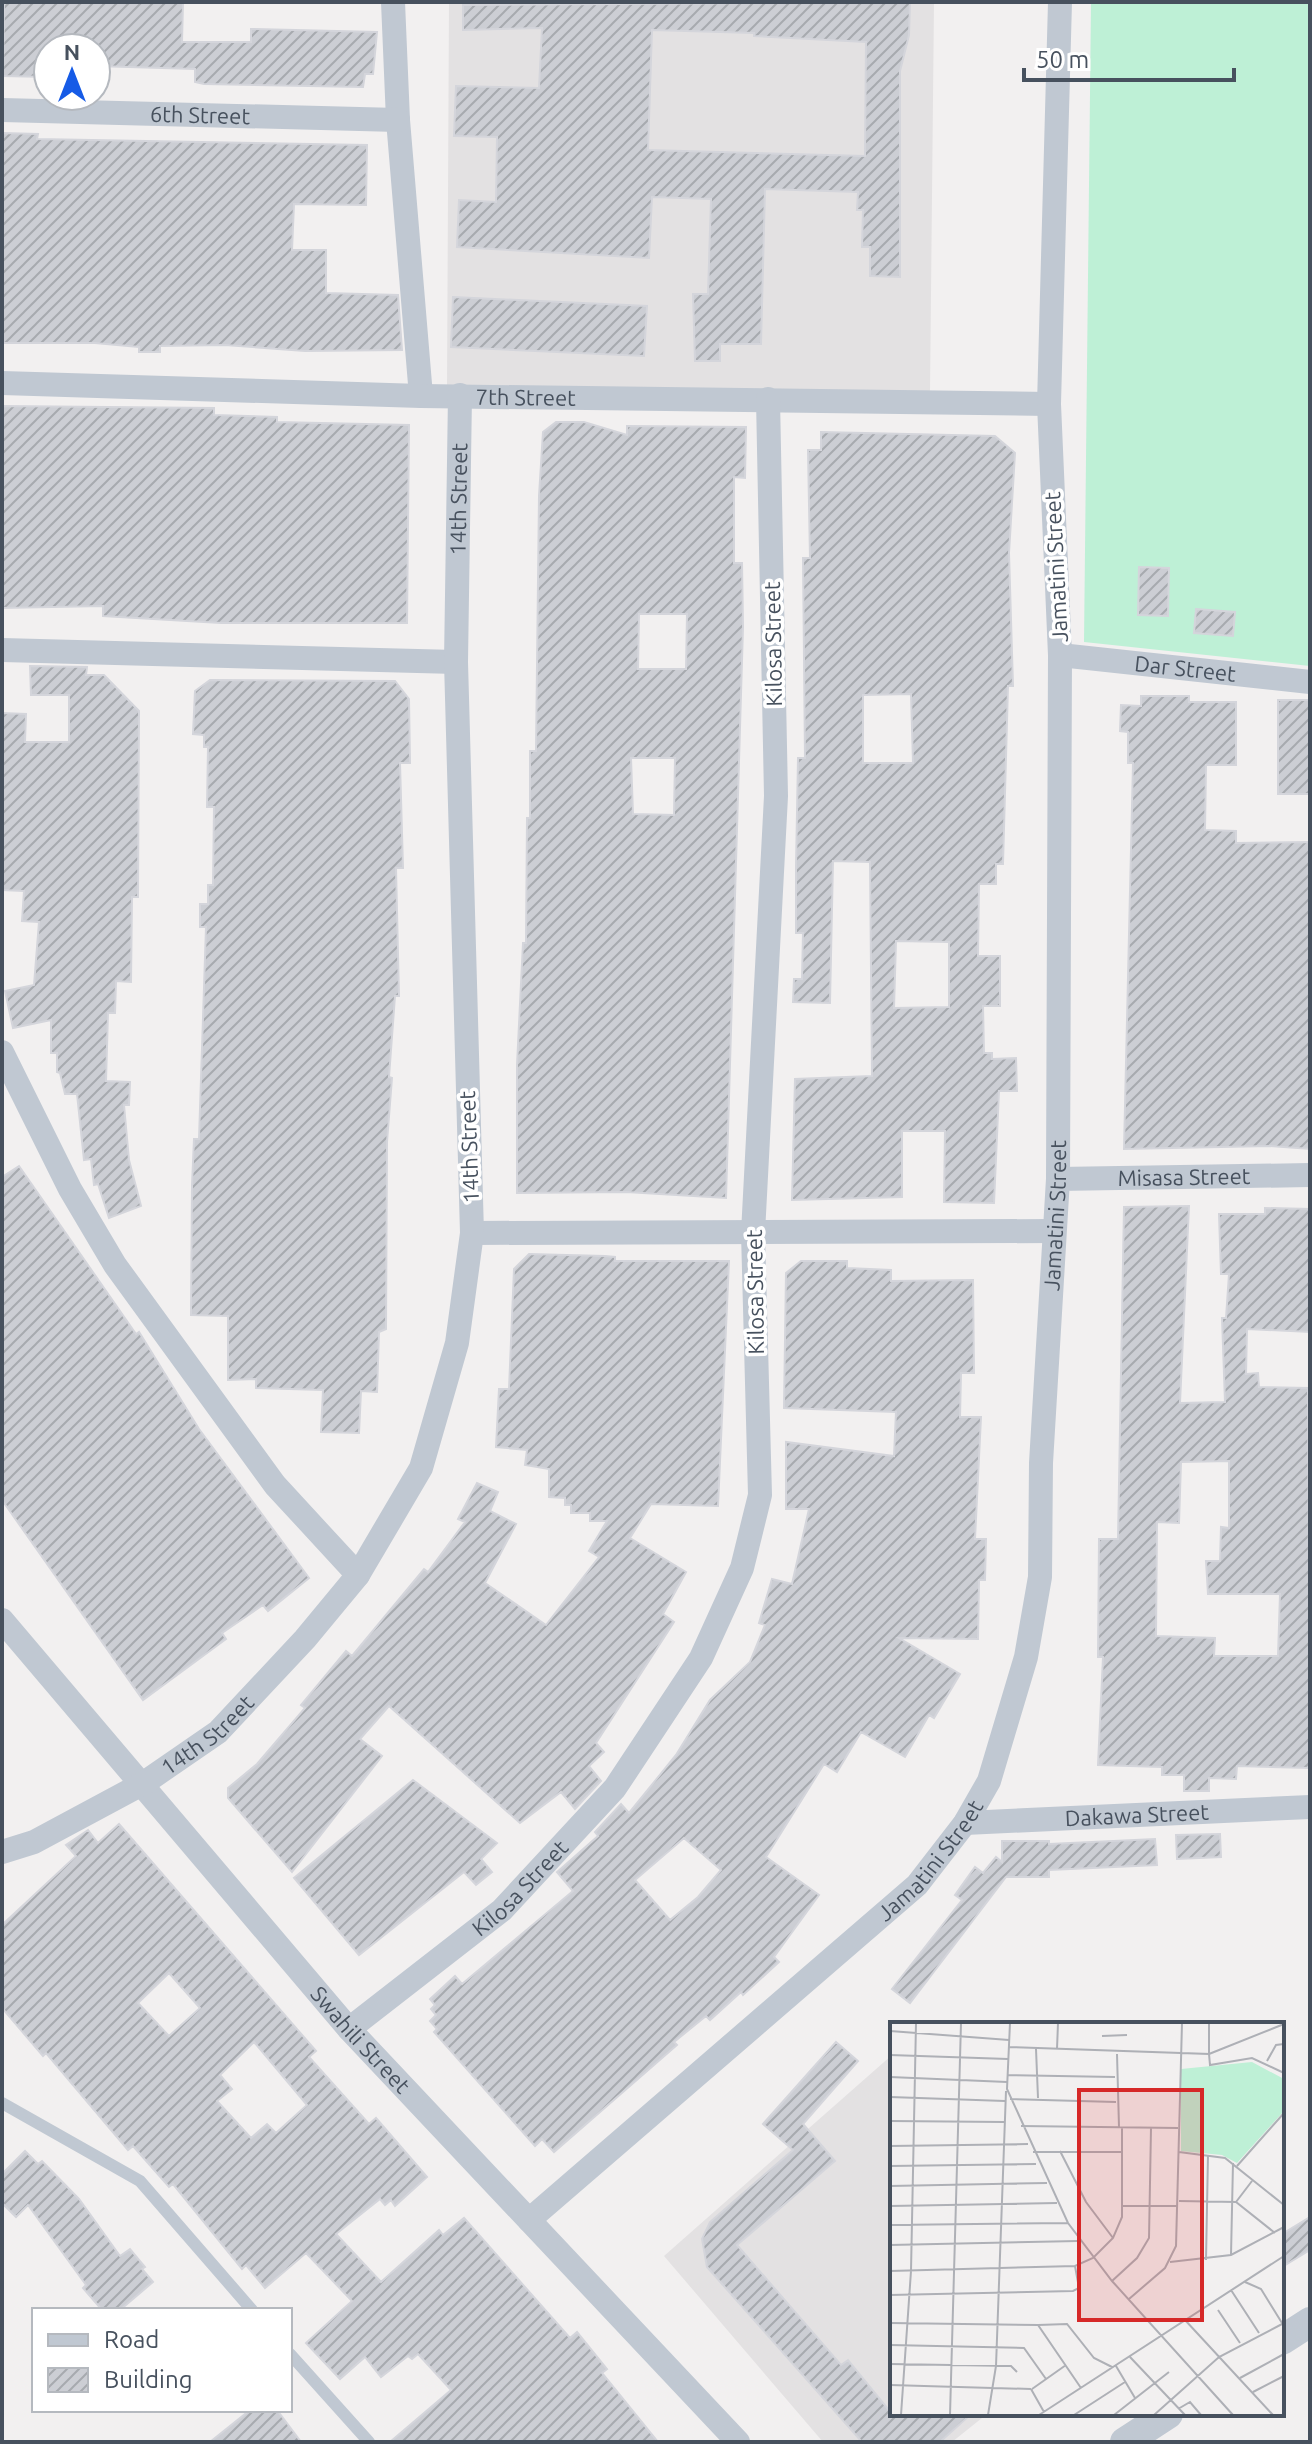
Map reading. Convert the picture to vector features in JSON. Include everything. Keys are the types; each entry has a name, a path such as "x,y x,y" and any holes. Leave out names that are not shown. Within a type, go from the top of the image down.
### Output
{"street":[{"path":"393,2 398,120 421,396"},
{"name":"Jamatini Street","path":"529,2220 917,1885 965,1823 989,1781 1010,1720 1040,1577 1041,1463 1058,1179 1060,655 1049,404 1060,2"},
{"name":"6th Street","path":"2,110 398,120"},
{"name":"7th Street","path":"2,383 421,396 1049,404"},
{"name":"14th Street","path":"2,1852 34,1842 144,1783 218,1732 305,1639 358,1575 421,1468 457,1343 472,1233 456,662 460,395"},
{"name":"Kilosa Street","path":"349,2029 502,1910 615,1788 701,1658 742,1568 760,1495 753,1233 776,796 768,399"},
{"path":"2,650 456,662"},
{"name":"Dar Street","path":"1060,655 1310,682"},
{"path":"2,1052 70,1189 115,1265 275,1485 358,1575"},
{"name":"Misasa Street","path":"1058,1179 1310,1175"},
{"path":"472,1233 1053,1231"},
{"name":"Swahili Street","path":"2,1620 144,1783 349,2029 738,2442"},
{"name":"Dakawa Street","path":"965,1823 1310,1807"},
{"path":"1284,2339 1310,2322"},
{"path":"1129,2441 1165,2416"}],"lane":[{"path":"2,2103 140,2181 250,2308"},
{"path":"292,2356 369,2442"}],"shaded area":[{"path":"449,2 934,2 930,391 447,388"},
{"path":"890,2057 890,2416 984,2416 952,2442 823,2442 664,2256"}],"green space":[{"path":"1091,2 1310,2 1310,666 1084,642"}],"building":[{"path":"4,2 183,2 182,42 251,42 251,29 377,32 373,74 365,74 363,87 204,84 195,82 195,69 112,66 112,32 32,32 32,77 3,76"},
{"path":"910,2 909,35 900,71 900,277 870,276 870,247 862,247 863,210 857,210 858,192 765,189 761,344 720,344 720,361 695,361 693,294 708,294 711,199 652,197 649,258 457,247 459,200 496,202 497,137 454,136 456,86 539,88 542,28 463,30 463,5","holes":["652,30 754,33 754,36 866,42 865,156 648,150"]},
{"path":"2,133 38,134 37,139 367,145 366,205 294,204 292,250 326,250 326,293 398,295 402,350 305,351 225,345 160,346 160,352 139,352 139,347 95,343 2,343"},
{"path":"453,297 647,306 644,356 451,347"},
{"path":"2,406 214,408 214,415 277,417 277,422 409,425 407,623 221,623 103,616 103,606 2,608"},
{"path":"556,422 584,422 627,435 627,426 746,427 745,478 734,477 734,563 742,563 743,627 726,1198 626,1192 517,1193 517,1065 523,943 526,943 530,751 536,751 539,496 543,432","holes":["639,614 687,614 686,669 638,669","631,758 675,758 674,815 633,814"]},
{"path":"821,432 995,436 1015,453 1009,553 1013,686 1008,686 1003,864 996,864 996,884 979,884 978,956 1000,956 1000,1006 983,1006 984,1053 992,1053 992,1059 1016,1058 1017,1091 999,1091 994,1203 944,1202 945,1131 902,1131 902,1197 792,1200 795,1079 872,1076 870,862 833,861 830,1003 793,1002 794,979 802,979 803,933 796,933 796,867 798,758 805,758 803,558 810,558 808,450 821,450","holes":["911,694 913,763 863,763 863,695","896,941 949,942 949,1007 894,1008"]},
{"path":"1139,567 1169,568 1168,616 1138,615"},
{"path":"1196,609 1235,612 1233,636 1194,633"},
{"path":"30,666 87,667 86,675 104,675 139,711 138,897 132,897 131,982 116,981 115,1013 108,1013 106,1081 130,1082 129,1105 124,1105 129,1160 141,1206 109,1218 98,1184 94,1185 91,1159 84,1160 77,1094 65,1094 60,1073 57,1072 57,1053 51,1053 51,1020 13,1028 5,991 34,985 39,922 22,921 24,891 2,890 2,713 26,714 25,742 69,742 69,695 31,695"},
{"path":"210,680 395,681 409,699 410,763 400,763 403,868 396,868 399,996 395,996 389,1077 392,1078 387,1142 386,1329 379,1332 377,1392 361,1391 359,1433 321,1432 323,1390 256,1388 256,1379 228,1380 228,1316 191,1315 192,1185 194,1139 199,1139 206,927 200,927 200,904 208,904 208,885 213,885 214,807 207,807 208,747 204,747 204,735 193,734 195,691"},
{"path":"1141,696 1189,696 1189,702 1236,702 1236,765 1206,765 1205,830 1236,831 1236,843 1310,842 1310,1149 1270,1146 1124,1149 1133,763 1128,763 1128,732 1120,731 1121,705 1141,706"},
{"path":"1278,700 1310,700 1310,794 1278,794"},
{"path":"19,1166 136,1334 139,1332 199,1429 309,1578 268,1611 263,1605 222,1633 226,1639 143,1700 2,1500 2,1177"},
{"path":"1189,1206 1180,1403 1225,1402 1222,1318 1226,1318 1229,1274 1221,1274 1219,1214 1265,1214 1265,1208 1310,1209 1310,1332 1247,1329 1246,1374 1258,1373 1259,1387 1308,1388 1310,1768 1237,1766 1236,1779 1209,1778 1209,1791 1184,1791 1184,1775 1162,1775 1162,1767 1098,1765 1103,1657 1098,1657 1099,1539 1118,1539 1124,1207","holes":["1229,1461 1229,1528 1221,1527 1220,1561 1206,1561 1208,1594 1280,1594 1278,1656 1214,1656 1215,1638 1156,1636 1157,1522 1179,1523 1181,1462"]},
{"path":"529,1254 605,1256 615,1257 615,1261 729,1261 718,1506 651,1504 630,1538 686,1572 663,1614 674,1622 596,1743 604,1752 589,1766 601,1781 575,1809 561,1792 520,1823 389,1706 360,1739 382,1756 292,1872 228,1798 228,1788 257,1764 305,1708 301,1705 346,1651 352,1656 424,1569 428,1572 465,1522 458,1519 477,1483 498,1492 490,1511 516,1524 485,1583 546,1625 599,1557 589,1551 607,1521 590,1521 590,1513 571,1513 571,1505 565,1505 565,1498 549,1497 549,1469 525,1465 527,1450 496,1447 499,1389 509,1389 514,1269"},
{"path":"801,1261 847,1261 847,1268 891,1270 891,1281 973,1280 974,1373 961,1373 960,1417 981,1417 975,1539 986,1539 985,1580 979,1580 978,1639 899,1638 960,1674 934,1718 929,1715 905,1757 861,1732 837,1772 824,1764 766,1857 819,1895 774,1957 779,1962 743,1995 741,1992 710,2020 706,2016 674,2042 677,2045 554,2152 542,2139 535,2146 434,2032 437,2029 430,2021 436,2015 431,2009 435,2005 430,1999 455,1976 462,1984 573,1891 557,1872 598,1836 595,1832 621,1804 629,1813 676,1755 710,1700 750,1662 765,1625 759,1623 772,1579 792,1584 809,1509 786,1509 786,1442 894,1456 896,1412 784,1408 786,1273","holes":["684,1838 721,1870 698,1897 670,1920 635,1880"]},
{"path":"413,1780 497,1843 481,1859 492,1872 476,1885 464,1872 359,1955 294,1878"},
{"path":"119,1824 316,2051 309,2057 369,2124 376,2118 427,2177 395,2206 391,2200 385,2205 380,2199 336,2234 381,2282 439,2230 443,2235 464,2218 570,2338 577,2332 607,2369 602,2373 658,2442 390,2442 451,2390 418,2354 412,2359 408,2356 381,2377 365,2357 340,2379 306,2343 352,2301 306,2253 265,2288 246,2265 242,2269 173,2184 169,2187 133,2146 128,2150 46,2053 43,2056 2,2008 2,1925 76,1856 66,1845 88,1830 98,1843","holes":["169,1973 200,2008 169,2036 138,2003","254,2042 307,2105 276,2133 267,2124 251,2138 217,2101 232,2089 220,2075"]},
{"path":"1220,1834 1221,1857 1177,1859 1176,1835"},
{"path":"1155,1839 1157,1865 1049,1870 1049,1877 1006,1877 910,2003 892,1989 962,1900 955,1895 975,1867 983,1873 996,1857 1002,1862 1002,1841 1049,1841 1049,1844"},
{"path":"836,2042 858,2061 803,2124 835,2161 737,2245 841,2365 848,2360 890,2412 890,2416 969,2416 940,2442 862,2442 707,2267 702,2239 710,2222 793,2150 763,2124"},
{"path":"25,2151 38,2164 42,2161 79,2199 120,2256 130,2249 153,2282 122,2308 100,2308 83,2288 86,2285 28,2205 16,2217 2,2203 2,2174"},
{"path":"1310,2217 1310,2250 1284,2266 1284,2233"},
{"path":"248,2412 278,2412 301,2442 210,2442"}]}
